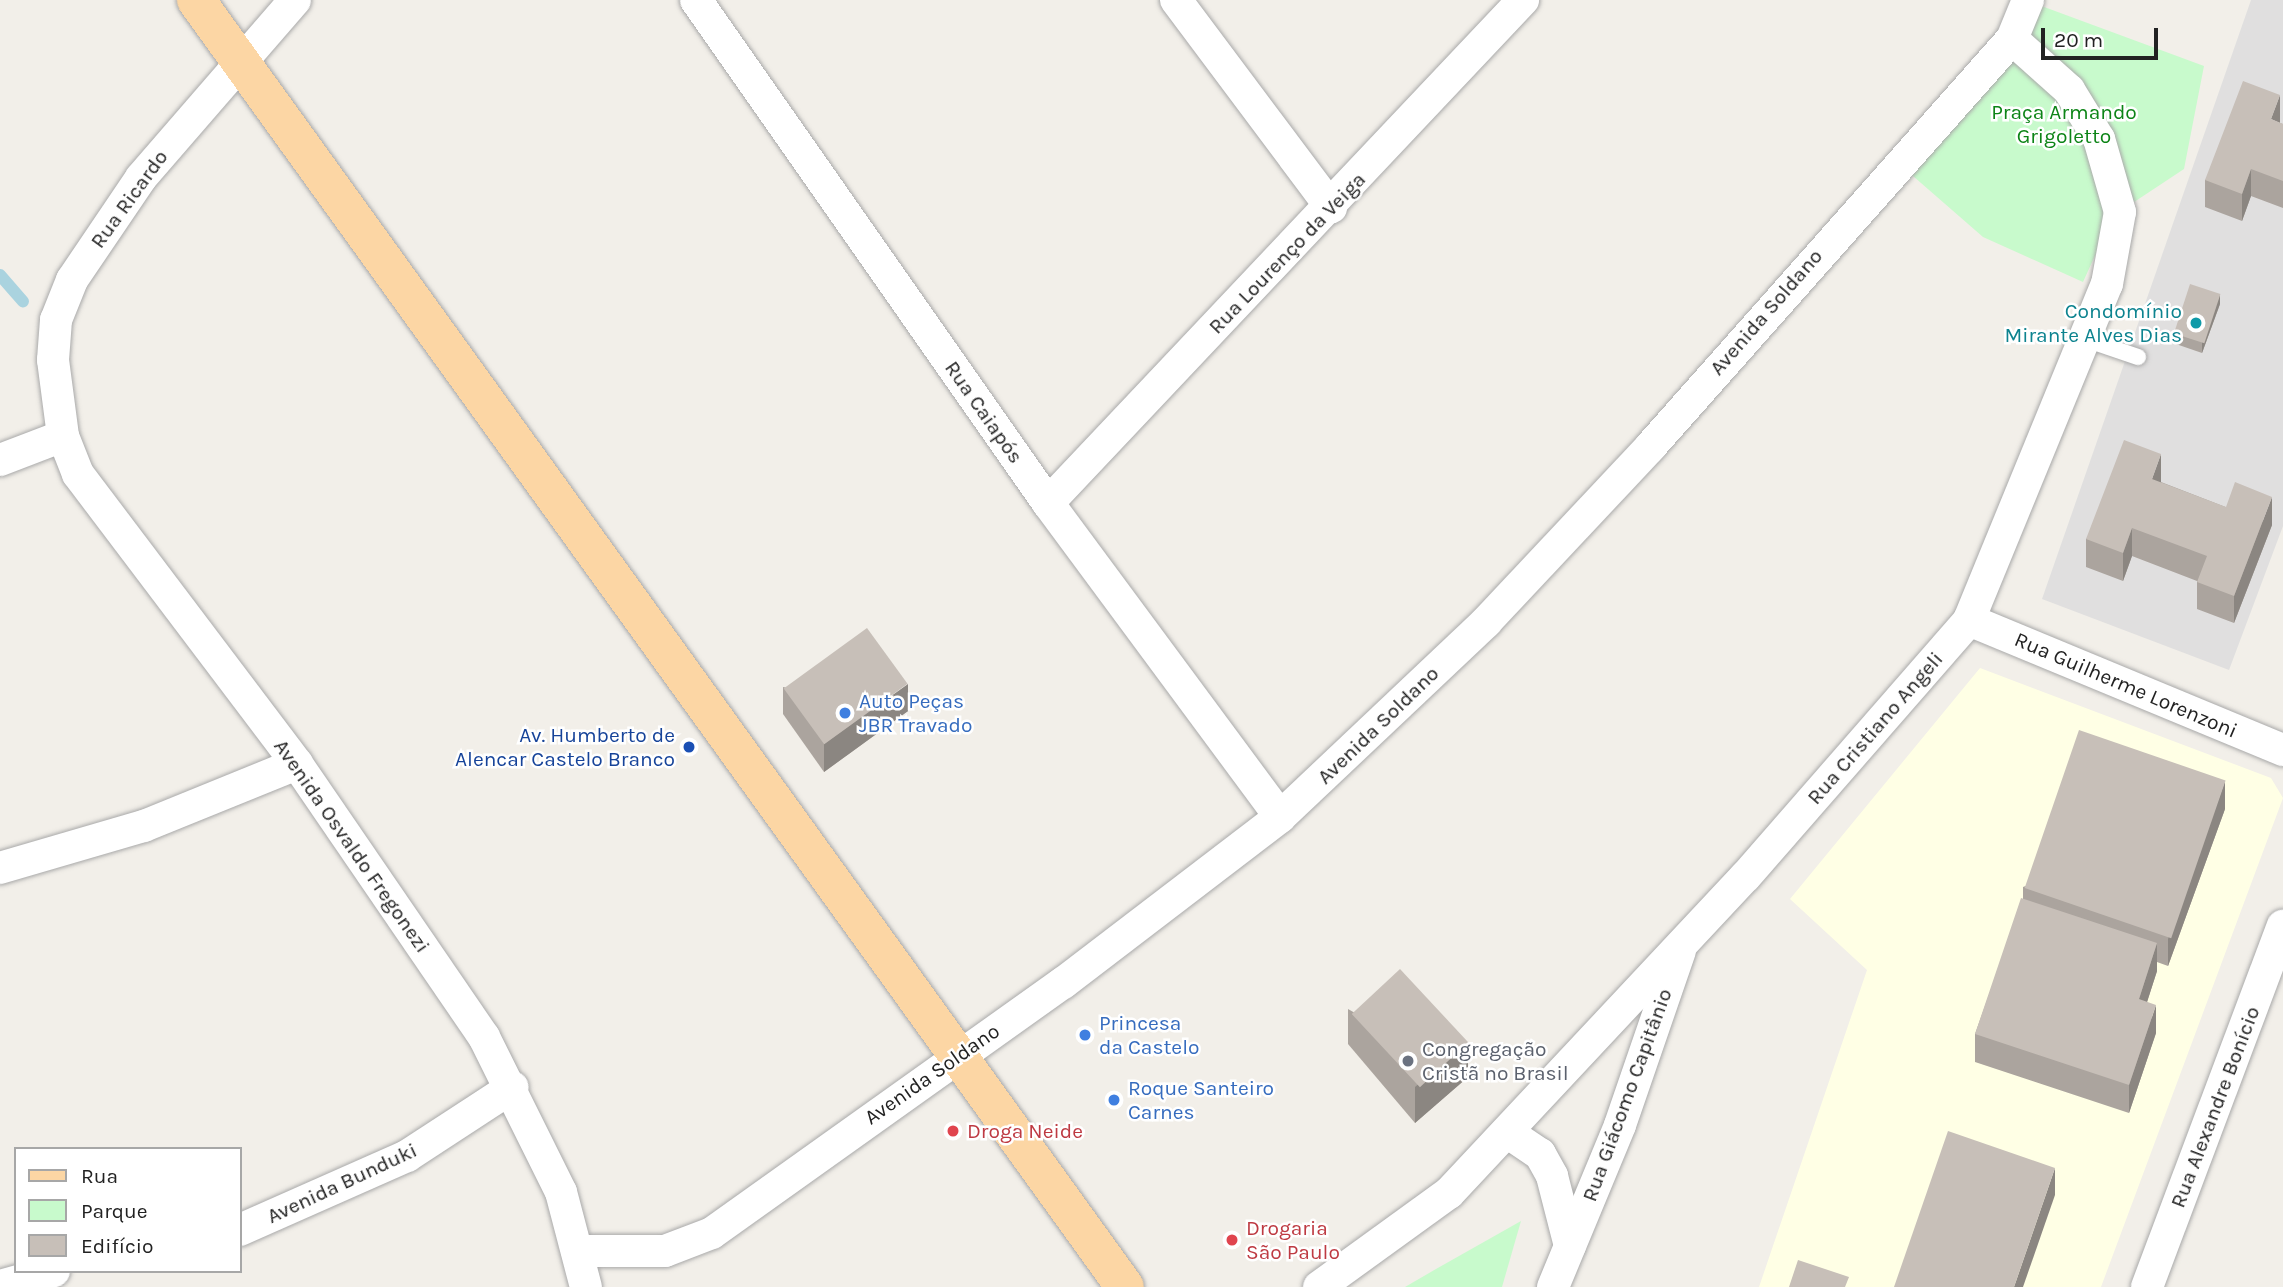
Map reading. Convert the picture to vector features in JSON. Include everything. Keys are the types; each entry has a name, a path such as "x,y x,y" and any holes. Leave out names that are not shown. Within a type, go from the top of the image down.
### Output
{"main road":[{"path":"196,0 957,1058 1125,1287"}],"street":[{"name":"Rua Ricardo","path":"63,436 53,360 56,320 72,280 141,178 241,59 295,0"},
{"name":"Rua Caiapós","path":"696,0 1048,503 1280,817"},
{"path":"1176,0 1331,207"},
{"name":"Rua Lourenço da Veiga","path":"1048,503 1331,207 1523,0"},
{"name":"Avenida Soldano","path":"577,1251 665,1251 712,1233 957,1058 1280,817 1513,593 2012,39 2028,0"},
{"name":"Rua Cristiano Angeli","path":"1319,1287 1449,1193 1682,943 1969,620 2085,339 2117,239 2116,180 2069,90 2012,39"},
{"path":"0,460 63,436"},
{"name":"Avenida Osvaldo Fregonezi","path":"63,436 78,474 297,764 513,1087 561,1192 586,1287"},
{"name":"Rua Guilherme Lorenzoni","path":"1969,620 2283,750"},
{"path":"0,868 144,826 297,764"},
{"name":"Rua Alexandre Bonício","path":"2147,1287 2283,926"},
{"name":"Rua Giácomo Capitânio","path":"1553,1287 1682,943"},
{"name":"Avenida Bunduki","path":"242,1229 407,1156 513,1087"},
{"name":"Rua Giácomo Capitânio","path":"1507,1132 1540,1154 1552,1176 1570,1246"},
{"path":"0,1286 47,1273"}],"lane":[{"path":"2085,339 2138,357"}],"shaded area":[{"path":"2251,0 2283,0 2283,526 2229,670 2042,599"},
{"path":"1980,668 2271,778 2283,798 2101,1287 1759,1287 1867,970 1790,899"}],"green space":[{"name":"Praça Armando Grigoletto","path":"2028,1 2204,66 2184,169 2113,216 2083,282 1983,237 1890,156"},
{"path":"1521,1221 1502,1287 1405,1287 1436,1269"}],"building":[{"path":"2243,81 2280,95 2271,119 2283,124 2283,181 2251,169 2242,194 2205,180"},
{"name":"Condomínio Mirante Alves Dias","path":"2190,284 2220,294 2204,343 2174,333"},
{"path":"2124,440 2161,454 2152,479 2226,507 2235,482 2272,497 2234,596 2197,582 2207,556 2132,528 2123,553 2086,539"},
{"path":"867,628 908,684 824,744 784,689"},
{"path":"2079,730 2226,780 2171,938 2025,888"},
{"path":"2021,898 2157,943 2139,999 2156,1005 2129,1085 1975,1034"},
{"path":"1400,969 1468,1042 1420,1087 1352,1014"},
{"path":"1948,1131 2055,1168 2014,1287 1894,1287"},
{"path":"1798,1260 1849,1277 1845,1287 1789,1287"}],"waterway":[{"path":"0,275 23,301"}],"place":[{"name":"Condomínio Mirante Alves Dias","path":"2196,323"},
{"name":"Auto Peças JBR Travado","path":"845,713"},
{"name":"Av. Humberto de Alencar Castelo Branco","path":"689,747"},
{"name":"Princesa da Castelo","path":"1085,1035"},
{"name":"Congregação Cristã no Brasil","path":"1408,1061"},
{"name":"Roque Santeiro Carnes","path":"1114,1100"},
{"name":"Droga Neide","path":"953,1131"},
{"name":"Drogaria São Paulo","path":"1232,1240"}]}
